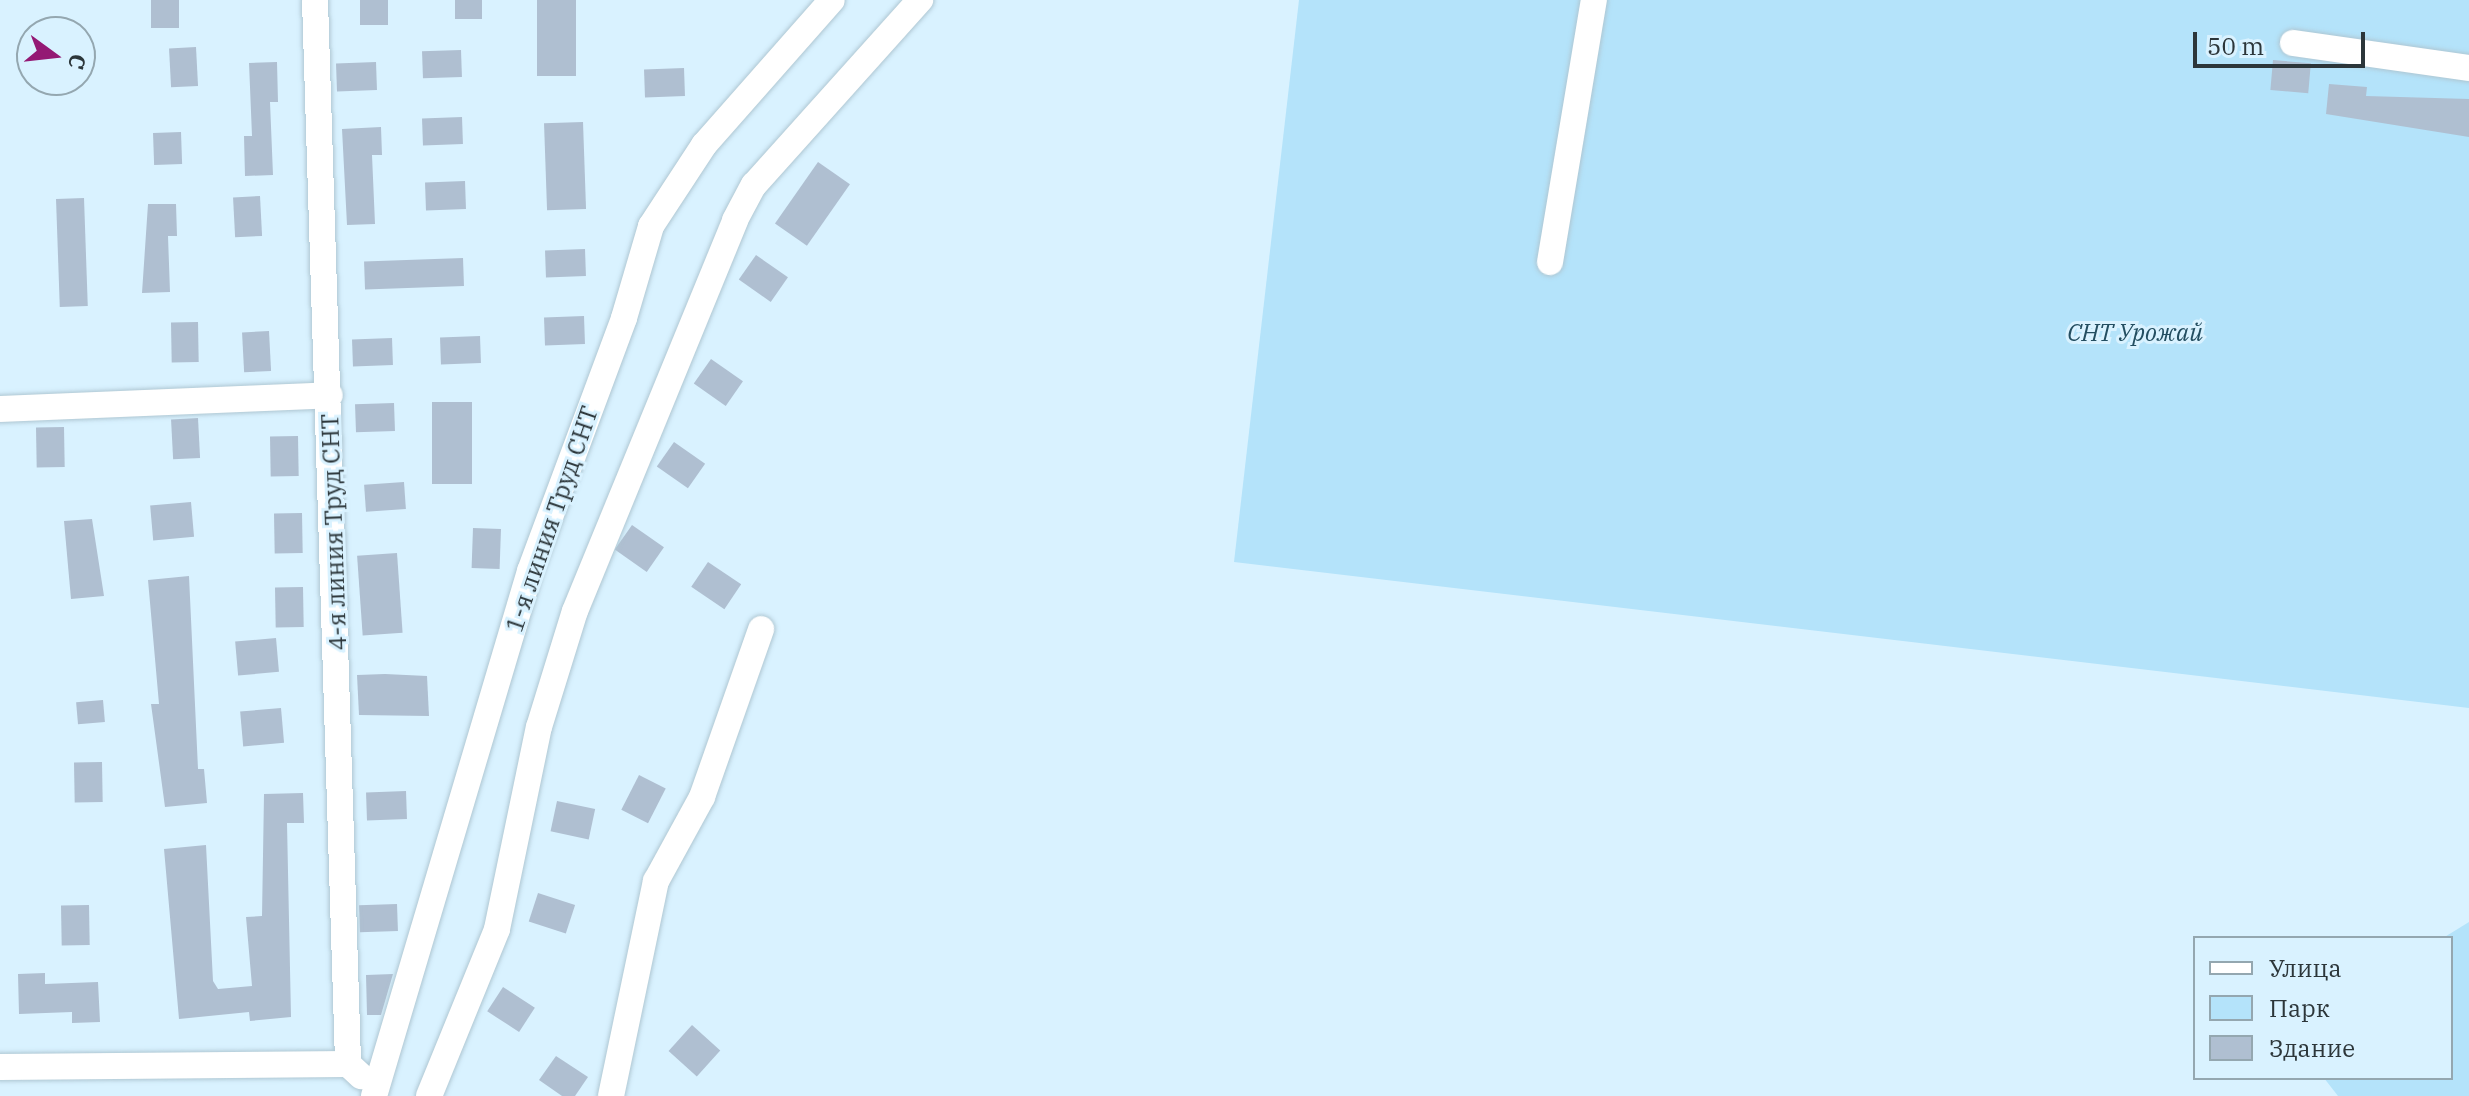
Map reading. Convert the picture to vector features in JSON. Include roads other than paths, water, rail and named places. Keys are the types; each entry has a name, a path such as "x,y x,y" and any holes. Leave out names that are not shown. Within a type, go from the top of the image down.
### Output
{"street":[{"name":"4-я линия Труд СНТ","path":"315,0 330,395 348,1064"},
{"name":"1-я линия Труд СНТ","path":"377,1095 530,571 624,318 651,226 704,145 832,0"},
{"path":"429,1096 497,929 539,727 575,611 735,220 754,185 920,0"},
{"path":"1550,262 1594,0"},
{"path":"2293,43 2469,68"},
{"path":"0,409 330,395"},
{"path":"611,1096 656,881 702,797 761,629"},
{"path":"0,1067 348,1064 377,1095"}],"park label":[{"name":"СНТ Урожай","path":"2135,333"}]}
